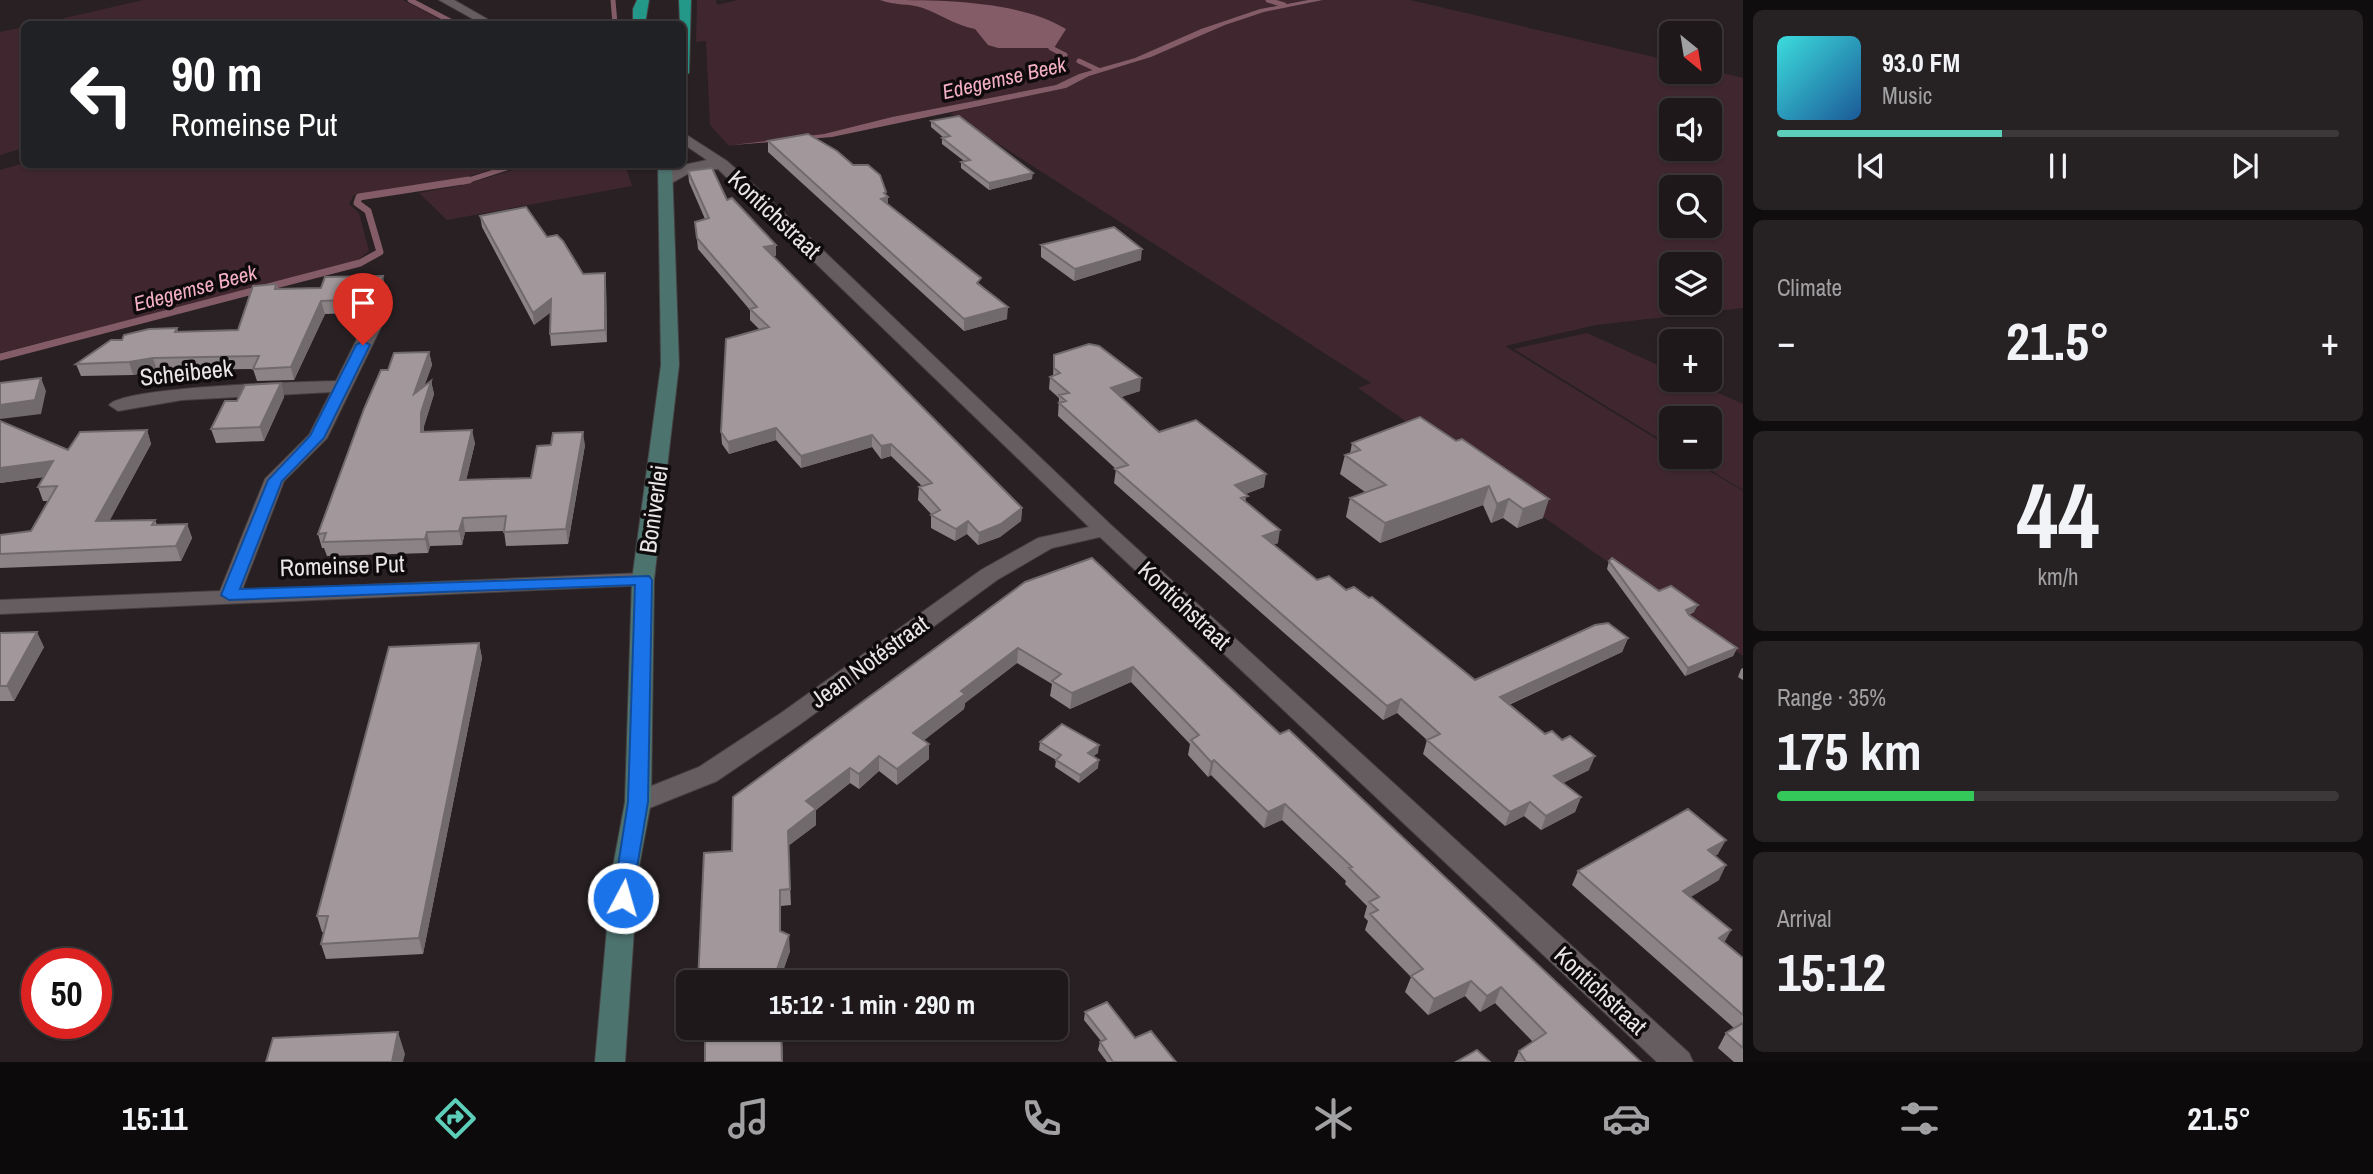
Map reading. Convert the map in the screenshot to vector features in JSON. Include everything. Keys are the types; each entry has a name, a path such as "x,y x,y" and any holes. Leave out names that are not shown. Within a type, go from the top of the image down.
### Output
{"highway":[{"path":"639,21 639,9 643,0"},
{"path":"684,21 685,0"}],"main road":[{"name":"Boniverlei","path":"610,1062 625,872 638,802 643,580 664,432 670,365 665,173"}],"street":[{"path":"441,3 466,21"},
{"path":"441,3 483,21"},
{"name":"Kontichstraat","path":"686,132 696,144"},
{"name":"Kontichstraat","path":"686,138 722,164 1104,530 1678,1062"},
{"path":"686,167 722,164"},
{"path":"665,173 683,168"},
{"path":"229,595 275,480 317,438 373,325"},
{"name":"Scheibeek","path":"118,405 182,394 343,386"},
{"name":"Jean Notéstraat","path":"638,802 708,774 989,575 1045,543 1104,530"},
{"name":"Romeinse Put","path":"0,607 229,595 643,580"}],"shaded area":[{"path":"143,0 403,0 443,21 52,21"},
{"path":"697,0 716,0 717,5 738,0 1308,0 1260,9 1201,29 1135,58 1079,74 1056,85 892,117 824,134 729,146 710,125 706,41 696,42"},
{"path":"880,0 928,0 1002,7 1047,19 1066,29 1054,48 998,48 988,45 975,29 923,8"},
{"path":"1308,0 1323,0 1264,12 1225,25 1151,57 1089,76 1066,88 832,137 733,145 824,134 892,117 1056,85 1079,74 1135,58 1201,29 1260,9"},
{"path":"1323,0 1410,0 1659,58 1659,84 1722,84 1722,73 1743,78 1743,308 1722,310 1722,252 1659,252 1659,315 1682,315 1596,325 1505,346 1659,441 1659,469 1706,469 1743,491 1743,656 1358,388 1371,383 950,113 1066,88 1089,76 1151,57 1225,25 1264,12"},
{"path":"21,28 21,149 0,155 0,32"},
{"path":"21,164 21,168 496,168 459,179 354,195 349,204 359,213 369,251 355,262 0,353 0,170"},
{"path":"520,168 626,168 632,186 447,220 419,193 463,185"},
{"path":"1587,333 1659,366 1659,392 1716,392 1743,404 1743,490 1709,469 1722,469 1722,406 1659,406 1659,439 1514,349"}],"building":[{"path":"959,116 1033,173 989,183 961,162 970,160 942,138 950,136 931,121"},
{"path":"808,134 837,151 853,165 868,165 880,175 886,192 884,193 888,197 881,199 981,278 977,283 1008,307 964,319 768,141"},
{"path":"712,168 727,200 732,198 776,245 764,247 1022,508 1001,524 979,533 968,521 956,529 931,515 940,510 919,487 932,483 891,444 881,446 872,435 801,456 776,428 728,442 721,432 726,339 769,327 750,309 757,307 697,238 695,222 709,218 688,171"},
{"path":"526,207 547,237 557,235 563,241 583,274 605,273 605,330 550,334 551,299 533,313 480,216"},
{"path":"1114,227 1142,249 1075,269 1041,245"},
{"path":"383,276 375,299 321,301 291,367 253,369 259,356 153,358 129,362 76,364 111,340 122,340 124,335 149,329 177,328 175,332 238,330 253,286 276,284 275,289 321,288 325,277"},
{"path":"1089,344 1099,346 1141,378 1111,388 1159,432 1196,420 1266,474 1235,485 1248,496 1241,498 1280,530 1263,536 1317,580 1329,576 1346,590 1354,587 1369,598 1372,597 1475,680 1595,625 1608,623 1628,638 1500,697 1545,734 1552,731 1562,740 1570,736 1595,756 1554,776 1581,797 1546,816 1530,802 1510,812 1427,740 1440,734 1401,699 1387,706 1115,469 1128,465 1059,403 1066,401 1059,395 1069,393 1050,377 1060,373 1054,368 1054,355"},
{"path":"429,352 414,394 431,381 421,413 421,432 472,430 460,480 531,478 537,446 551,445 553,433 583,432 566,529 504,532 506,516 463,518 459,531 427,532 425,539 323,542 326,533 318,534 381,370 388,370 394,353"},
{"path":"41,378 35,400 0,405 0,383"},
{"path":"281,383 260,427 211,429 225,401 237,401 245,385"},
{"path":"1420,417 1456,441 1462,439 1549,499 1523,509 1509,499 1497,504 1489,486 1385,523 1350,498 1386,485 1345,455 1360,450 1352,443"},
{"path":"0,421 68,450 80,432 147,430 96,521 155,520 152,525 187,524 176,546 0,554 0,535 31,531 57,486 38,487 53,461 0,468"},
{"path":"1092,558 1280,734 1289,730 1641,1062 1526,1062 1519,1051 1546,1033 1501,987 1487,996 1471,981 1434,999 1411,976 1423,969 1370,914 1378,910 1369,902 1379,897 1349,868 1352,867 1285,804 1268,812 1214,760 1211,762 1191,740 1199,735 1133,667 1072,693 1052,681 1061,674 1018,648 961,691 965,694 913,733 929,744 897,769 879,756 859,774 850,768 806,801 816,809 788,831 790,889 780,890 780,931 789,935 777,970 699,970 704,853 732,851 733,797 1025,582"},
{"path":"1612,558 1659,591 1671,586 1698,605 1686,610 1689,615 1737,648 1688,668 1609,561"},
{"path":"37,632 7,686 0,686 0,633"},
{"path":"479,643 419,938 321,944 328,916 317,916 389,647"},
{"path":"1062,724 1099,745 1088,753 1099,760 1080,775 1056,760 1061,755 1040,742"},
{"path":"1688,809 1726,840 1708,850 1726,865 1683,891 1731,930 1719,938 1743,958 1743,1015 1578,871"},
{"path":"1107,1002 1135,1038 1151,1031 1176,1062 1113,1062 1100,1042 1106,1039 1085,1012"},
{"path":"1743,1023 1743,1048 1726,1033"},
{"path":"398,1032 392,1062 266,1062 273,1038"},
{"path":"705,1040 781,1040 782,1062 705,1062"},
{"path":"1477,1050 1490,1062 1456,1062"}],"waterway":[{"path":"410,0 450,21"},
{"path":"613,0 615,21"},
{"path":"1268,0 1284,5"},
{"path":"1051,48 1065,55"},
{"path":"1079,61 1098,70"},
{"name":"Edegemse Beek","path":"463,182 507,168"},
{"name":"Edegemse Beek","path":"0,357 360,263 380,252 368,211 357,203 359,197 469,180"}],"route":[{"path":"363,345 317,438 275,480 229,595 643,580 638,802 623,898"}]}
